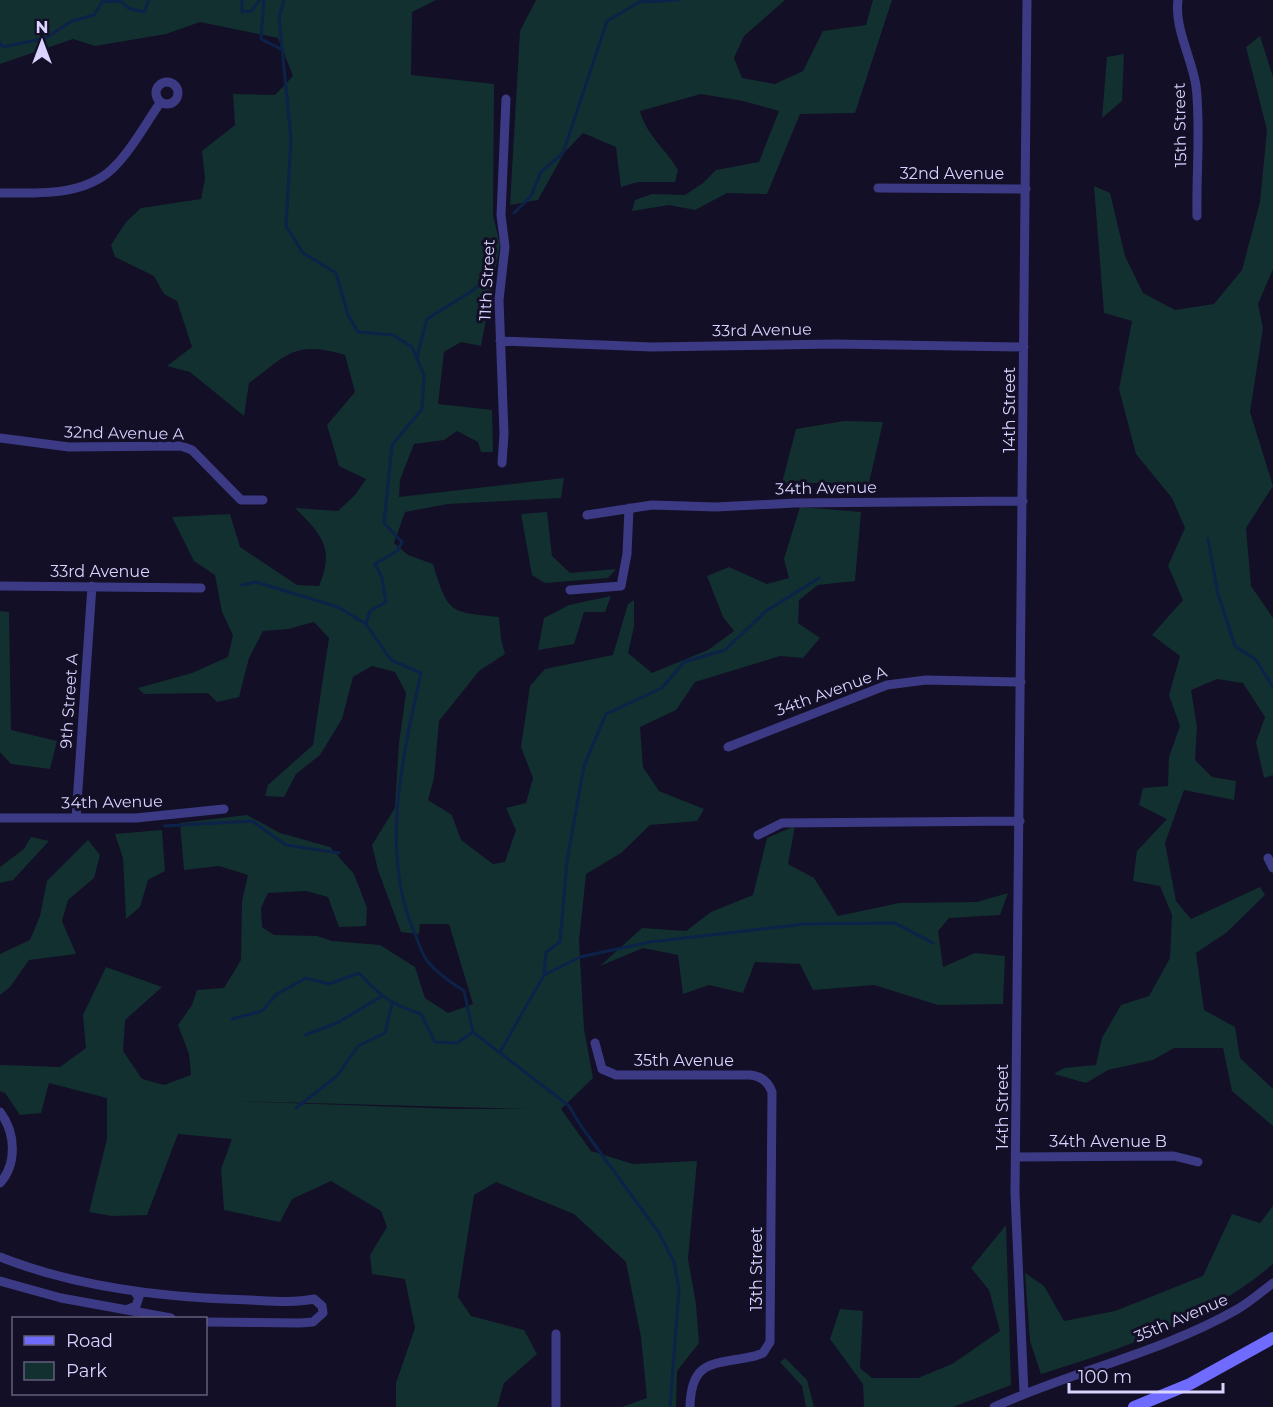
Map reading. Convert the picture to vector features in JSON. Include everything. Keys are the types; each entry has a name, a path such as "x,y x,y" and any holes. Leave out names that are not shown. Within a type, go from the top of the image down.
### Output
{"street":[{"name":"14th Street","path":"1024,1393 1017,1243 1017,1156 1027,0"},
{"name":"15th Street","path":"1178,0 1178,15 1192,66 1197,96 1197,216"},
{"name":"11th Street","path":"502,463 504,434 499,300 505,247 501,215 506,99"},
{"path":"0,194 62,192 99,178 118,164 160,103"},
{"name":"32nd Avenue","path":"878,188 1026,189"},
{"name":"33rd Avenue","path":"500,341 652,347 823,344 1024,347"},
{"name":"32nd Avenue A","path":"0,438 69,447 181,446 192,450 241,500 263,500"},
{"name":"34th Avenue","path":"587,515 652,505 716,507 795,503 1023,501"},
{"path":"570,590 621,586 627,554 629,508"},
{"name":"33rd Avenue","path":"0,586 201,588"},
{"name":"9th Street A","path":"76,818 92,586"},
{"name":"34th Avenue A","path":"728,747 887,685 926,680 1021,682"},
{"name":"34th Avenue","path":"0,818 160,817 224,809"},
{"path":"758,835 782,823 1020,821"},
{"path":"1268,858 1273,868"},
{"name":"35th Avenue","path":"595,1043 602,1069 616,1075 750,1075 758,1076 765,1081"},
{"name":"13th Street","path":"690,1407 692,1381 700,1369 763,1353 770,1342 773,1100 772,1092 765,1081"},
{"path":"0,1112 9,1129 12,1151 8,1172 0,1184"},
{"name":"34th Avenue B","path":"1017,1156 1174,1156 1198,1162"},
{"path":"0,1257 66,1277 134,1291 199,1299 315,1299 322,1306 323,1313 319,1319 307,1322 207,1322"},
{"path":"0,1281 61,1298 121,1311 164,1317"},
{"name":"35th Avenue","path":"994,1407 1024,1393 1170,1341 1238,1310 1273,1283"},
{"path":"121,1311 136,1306 139,1297 134,1291"},
{"path":"556,1334 556,1407"},
{"path":"1134,1407 1190,1384 1273,1338"}],"green space":[{"path":"0,0 436,0 412,12 411,75 494,84 493,215 500,245 481,346 461,342 444,352 438,404 492,410 493,452 481,452 478,442 457,431 444,440 414,444 400,480 399,497 564,478 561,498 448,504 405,512 394,543 408,555 433,564 443,593 453,607 470,614 499,617 505,654 479,671 439,721 434,778 428,800 452,815 461,840 493,864 505,862 516,830 506,808 526,803 533,778 521,747 530,686 545,669 613,655 628,604 634,600 634,627 628,653 652,673 708,650 734,631 723,617 707,576 729,567 767,584 789,578 784,559 800,507 861,512 855,581 818,585 799,600 798,623 820,638 803,658 780,656 695,682 676,710 640,727 643,767 659,791 704,809 697,821 650,825 621,853 586,874 579,941 584,1029 593,1078 561,1109 591,1151 633,1164 697,1161 688,1259 696,1304 699,1343 677,1371 676,1407 622,1407 647,1398 641,1337 626,1262 574,1214 496,1182 474,1195 458,1297 471,1316 524,1330 537,1354 504,1383 497,1407 396,1407 396,1383 415,1328 405,1279 372,1274 370,1255 387,1227 381,1211 331,1181 292,1199 280,1222 224,1210 221,1169 232,1139 178,1134 147,1215 112,1216 89,1212 107,1139 107,1098 49,1083 41,1113 20,1115 5,1093 0,1091 0,1065 60,1067 86,1048 83,1015 106,967 162,987 125,1020 123,1051 142,1079 164,1085 191,1075 189,1054 178,1025 192,1005 197,990 224,988 241,960 242,901 248,875 219,866 184,870 180,823 247,815 280,833 330,847 354,874 367,908 366,926 339,927 328,897 306,891 268,893 261,908 262,927 274,935 317,936 332,941 380,945 415,967 425,998 448,1013 473,1004 449,924 420,924 419,934 401,932 378,870 372,845 395,808 399,743 406,693 395,672 372,666 353,677 342,719 320,755 296,774 284,797 265,796 268,785 313,745 329,638 314,622 288,629 263,631 249,658 239,697 217,702 208,693 144,694 138,688 192,673 228,657 233,635 222,612 215,575 194,561 172,517 230,514 240,547 297,585 319,586 324,573 326,552 319,535 295,508 338,511 355,495 366,479 339,466 327,425 355,392 345,355 314,349 302,350 283,358 249,383 244,416 190,372 167,366 192,347 177,301 164,294 154,276 115,257 111,245 126,222 141,208 201,199 205,179 202,151 235,125 233,94 275,95 293,76 278,38 200,22 166,34 95,46 73,39 0,64","holes":["234,1101 529,1109 456,1109"]},
{"path":"536,0 785,0 744,36 734,58 742,78 775,84 803,71 823,31 866,25 873,0 892,0 855,113 800,114 767,194 727,193 695,210 669,205 632,211 635,200 652,194 685,195 703,183 716,170 759,162 779,111 743,101 701,94 640,111 651,135 678,170 675,182 638,182 621,187 616,147 583,133 564,153 538,200 510,205 520,31"},
{"path":"1260,36 1273,77 1273,269 1258,304 1263,328 1250,412 1273,486 1246,528 1251,586 1273,618 1273,775 1264,778 1256,742 1265,717 1243,683 1217,679 1191,690 1197,727 1195,760 1212,777 1236,781 1234,800 1184,790 1165,843 1176,901 1191,919 1260,887 1265,895 1226,933 1196,953 1204,1010 1235,1027 1240,1058 1273,1089 1273,1126 1232,1091 1223,1048 1174,1048 1153,1060 1108,1070 1086,1083 1054,1074 1064,1068 1096,1065 1102,1038 1121,1005 1149,996 1170,958 1172,915 1160,886 1133,881 1137,851 1167,819 1139,805 1143,788 1168,786 1169,757 1180,726 1169,695 1180,656 1152,635 1183,600 1168,566 1185,528 1172,498 1136,454 1119,389 1132,321 1104,313 1094,186 1110,193 1125,256 1143,293 1175,310 1214,304 1242,270 1260,202 1267,130 1246,47"},
{"path":"1124,54 1122,101 1102,118 1107,57"},
{"path":"844,421 883,422 869,483 782,483 796,429"},
{"path":"547,512 552,556 570,573 616,569 608,578 545,583 532,575 521,514"},
{"path":"611,596 605,612 584,612 574,644 538,650 544,618 569,605"},
{"path":"0,611 9,612 11,730 57,741 50,769 11,764 0,752"},
{"path":"795,826 788,864 814,878 838,916 899,903 977,902 1008,893 1000,915 949,918 938,931 943,967 975,953 1005,956 1003,1004 938,1005 874,985 813,990 800,964 755,962 743,993 709,985 683,994 678,955 643,948 600,966 642,928 686,931 711,912 753,895 767,838"},
{"path":"162,830 165,871 148,880 140,907 126,919 123,858 115,834"},
{"path":"31,837 49,841 13,880 0,883 0,867 24,849"},
{"path":"88,840 100,855 94,878 68,900 62,921 76,954 29,960 10,987 0,995 0,954 30,940 40,916 47,881"},
{"path":"1273,1206 1273,1264 1248,1284 1221,1301 1163,1331 1041,1374 1030,1341 1025,1273 1044,1286 1064,1321 1115,1311 1203,1276 1232,1214 1260,1223"},
{"path":"1006,1225 1011,1385 953,1407 864,1407 863,1384 830,1339 840,1309 863,1311 860,1368 872,1378 918,1378 952,1364 1000,1331 989,1290 971,1268"},
{"path":"785,1358 807,1380 814,1407 806,1407 802,1386 780,1362"}],"waterway":[{"path":"0,43 3,47 46,38 72,21 94,15 102,2 121,1 128,8 144,12 149,0"},
{"path":"242,0 242,12 251,11 260,0"},
{"path":"264,0 261,39 283,50"},
{"path":"284,0 279,17 291,139 286,226 303,253 336,273 348,315 358,332 393,335 412,347 424,375 422,409 392,445 384,523 402,542 397,551 375,564 382,578 386,602 370,611 366,624 391,660 421,673 407,737 398,804 396,838 398,871 404,903 427,960 441,975 464,991 473,1032 569,1106 659,1233 674,1262 679,1289 670,1407"},
{"path":"514,213 531,196 541,172 563,153 607,21 643,0"},
{"path":"643,2 678,0"},
{"path":"417,357 427,319 475,289 489,272 486,239"},
{"path":"1208,539 1218,594 1235,646 1256,660 1273,687"},
{"path":"544,975 546,952 560,942 567,861 584,766 606,714 662,688 684,662 725,650 766,611 819,578"},
{"path":"242,585 256,582 338,607 366,624"},
{"path":"164,826 252,821 286,845 339,853"},
{"path":"500,1052 544,975 580,957 650,942 805,924 895,923 933,943"},
{"path":"232,1019 262,1011 277,994 306,978 329,984 359,973 387,998 421,1014 435,1042 457,1043 473,1032"},
{"path":"305,1035 337,1023 382,996"},
{"path":"296,1108 337,1076 358,1046 385,1033 392,1004"}]}
